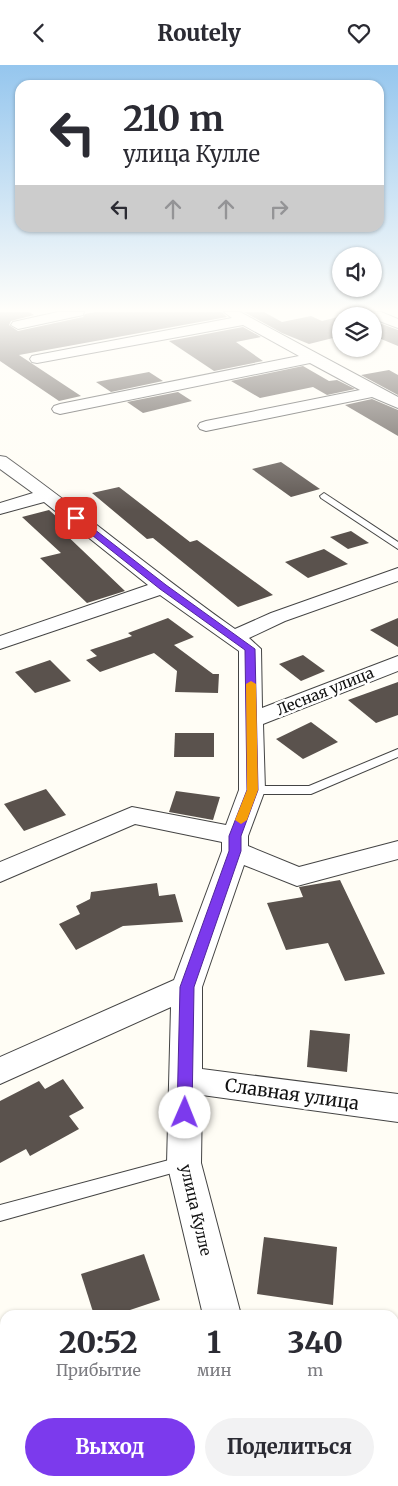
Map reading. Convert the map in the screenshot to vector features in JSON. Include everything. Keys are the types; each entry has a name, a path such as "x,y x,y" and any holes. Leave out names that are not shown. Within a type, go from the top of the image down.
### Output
{"street":[{"path":"60,409 212,378"},
{"path":"349,378 398,403"},
{"path":"206,426 374,392"},
{"name":"улица Кулле","path":"0,461 47,495 163,587 250,649 253,720 252,790 187,987 184,1163 221,1310"},
{"path":"0,509 47,495"},
{"path":"235,637 278,617 398,574"},
{"path":"0,643 163,587"},
{"name":"Лесная улица","path":"253,720 398,663"},
{"path":"0,873 132,815 235,843 298,877 398,850"},
{"path":"0,1071 187,987"},
{"name":"Славная улица","path":"185,1080 398,1108"}],"lane":[{"path":"324,496 398,546"},
{"path":"252,790 311,790 398,753"},
{"path":"0,1213 184,1163"}],"building":[{"path":"26,378 54,378 81,396 59,401"},
{"path":"116,378 159,378 163,381 111,392 96,382"},
{"path":"244,378 324,378 329,381 337,380 355,389 327,395 313,387 260,398 231,381"},
{"path":"367,378 398,378 398,395"},
{"path":"178,392 192,401 143,413 127,402"},
{"path":"372,399 398,410 398,436 345,405"},
{"path":"281,462 320,489 291,497 252,469"},
{"path":"119,487 190,542 197,540 273,595 238,607 153,538 147,539 92,493"},
{"path":"49,510 67,526 59,528 125,591 87,603 40,558 61,553 22,517"},
{"path":"351,531 369,543 348,549 330,537"},
{"path":"324,549 348,564 308,578 285,562"},
{"path":"168,618 194,637 174,645 213,674 219,674 218,693 175,692 177,671 154,653 100,672 86,660 97,656 90,650 132,636 128,633"},
{"path":"398,618 398,647 370,630"},
{"path":"303,655 325,671 301,681 279,664"},
{"path":"50,660 71,681 35,693 15,672"},
{"path":"398,682 398,715 376,723 348,700"},
{"path":"311,722 338,742 303,759 276,739"},
{"path":"175,733 214,733 214,757 174,757"},
{"path":"46,789 66,815 24,831 4,804"},
{"path":"176,791 220,797 213,820 169,812"},
{"path":"340,880 385,974 345,981 328,943 286,950 267,903 303,897 299,887"},
{"path":"157,883 159,896 175,894 183,922 123,926 76,950 59,924 80,914 76,906 90,899 91,892"},
{"path":"310,1030 350,1034 347,1072 307,1067"},
{"path":"63,1079 84,1108 69,1116 79,1129 30,1156 26,1149 0,1163 0,1101 39,1081 45,1089"},
{"path":"264,1237 337,1247 333,1305 257,1294"},
{"path":"144,1254 160,1300 130,1310 92,1310 81,1274"}],"slow traffic":[{"path":"241,820 252,790 253,720 251,684"}],"route":[{"path":"76,518 163,587 250,649 253,720 252,790 235,836 235,851 187,987 185,1113"}]}
